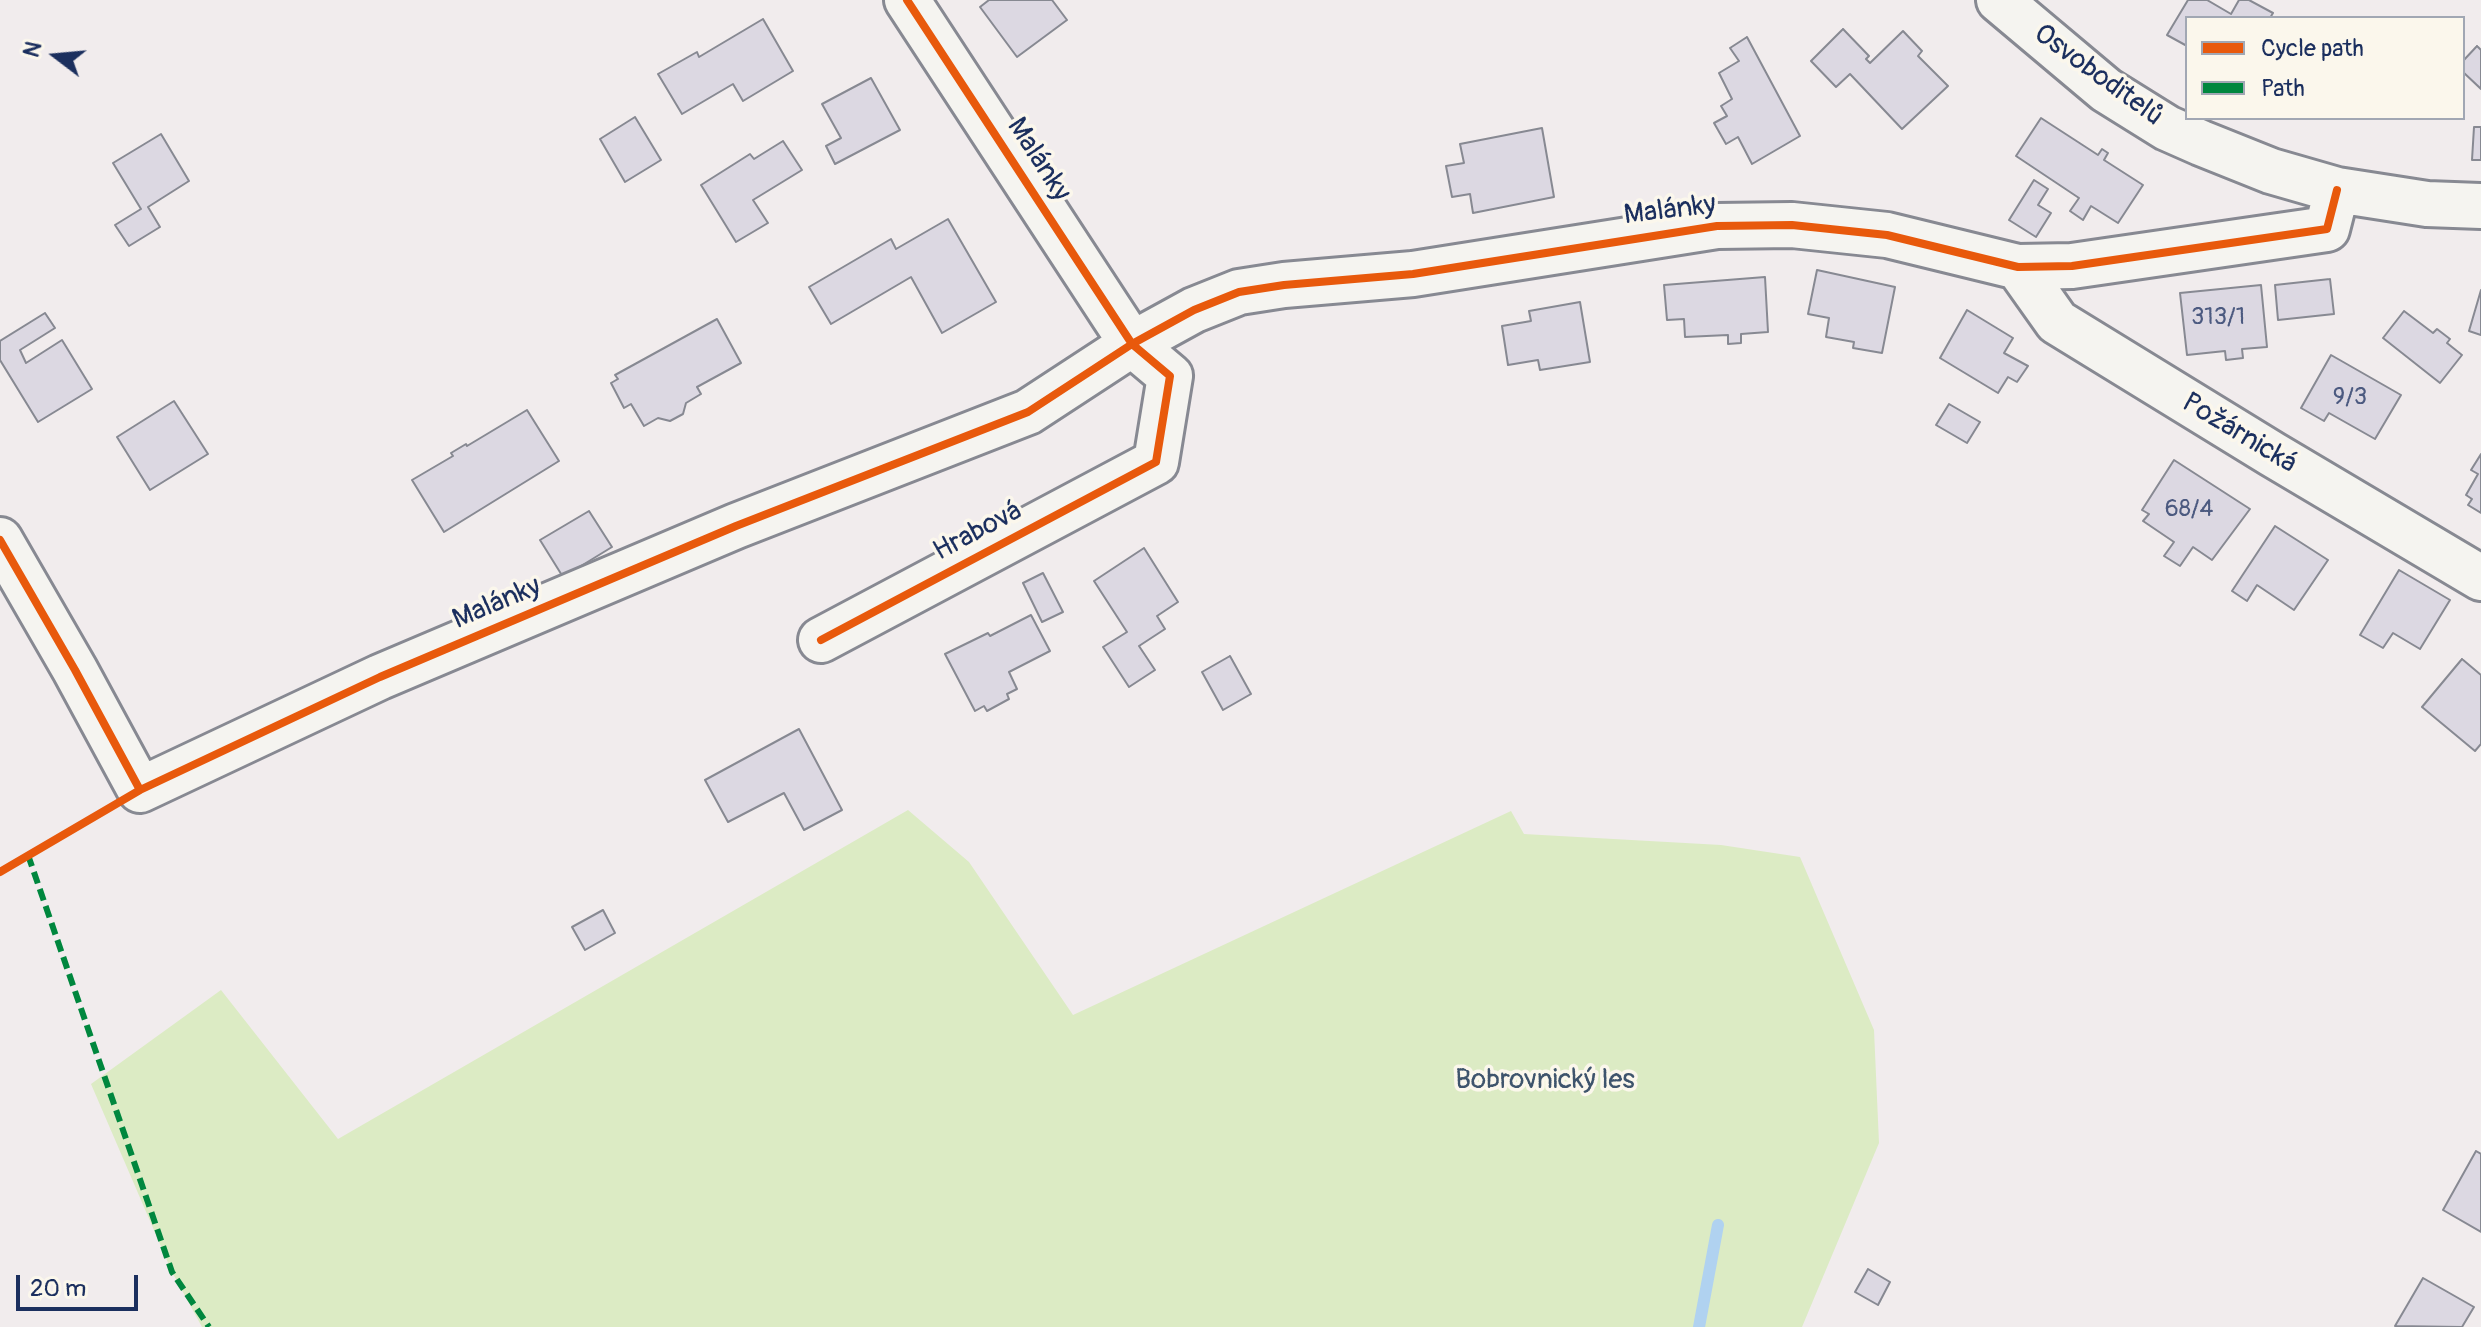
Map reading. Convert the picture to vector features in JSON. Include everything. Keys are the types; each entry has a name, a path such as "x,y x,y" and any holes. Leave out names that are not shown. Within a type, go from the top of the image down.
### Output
{"street":[{"name":"Malánky","path":"907,0 1132,344 1170,376 1156,462"},
{"name":"Osvoboditelů","path":"1999,0 2086,75 2167,128 2271,171 2337,190 2427,204 2481,206"},
{"name":"Malánky","path":"0,540 140,790 437,653 736,526 1028,412 1132,344 1194,310 1239,292 1413,274 1717,226 1792,225 1887,235 2018,267 2072,266 2327,229 2337,190"},
{"name":"Požárnická","path":"2018,267 2057,322 2481,578"},
{"name":"Hrabová","path":"821,640 1156,462"}],"green space":[{"name":"Bobrovnický les","path":"908,810 969,862 1073,1015 1511,811 1524,834 1721,845 1800,857 1874,1030 1879,1143 1802,1327 202,1327 172,1272 91,1084 221,990 338,1139"}],"building":[{"path":"989,0 1052,0 1067,20 1017,57 980,7"},
{"path":"2188,0 2207,0 2231,14 2239,0 2249,0 2273,13 2271,16 2185,16 2185,45 2167,35"},
{"path":"763,19 793,71 743,101 733,84 682,114 658,74 697,52 699,57"},
{"path":"1843,29 1869,56 1866,59 1870,63 1903,31 1922,51 1918,56 1948,86 1902,129 1850,74 1836,87 1811,61"},
{"path":"1747,37 1800,136 1752,164 1738,137 1726,144 1714,123 1727,116 1721,106 1732,99 1719,73 1739,61 1730,48"},
{"path":"2477,46 2481,50 2481,89 2465,74 2465,59"},
{"path":"871,78 900,130 835,164 826,146 841,138 822,104"},
{"path":"635,117 661,160 625,182 600,139"},
{"path":"2041,118 2098,155 2102,149 2108,153 2104,160 2143,185 2118,223 2091,206 2083,220 2070,211 2079,198 2016,156"},
{"path":"2474,127 2481,127 2481,160 2472,160"},
{"path":"1542,128 1554,197 1473,213 1470,194 1452,197 1446,166 1464,163 1460,144"},
{"path":"161,134 189,181 148,207 160,227 129,246 115,225 141,209 113,163"},
{"path":"783,141 802,170 753,200 768,223 736,242 701,185 750,154 754,159"},
{"path":"2034,180 2048,189 2038,205 2051,213 2036,237 2009,220"},
{"path":"948,219 996,302 942,333 911,277 831,324 809,287 891,239 896,249"},
{"path":"1817,270 1895,287 1882,353 1853,348 1854,342 1826,337 1829,318 1808,314"},
{"path":"1765,277 1768,332 1741,334 1741,343 1728,344 1728,335 1685,337 1684,319 1667,320 1664,285"},
{"path":"2330,279 2334,314 2278,320 2275,285"},
{"path":"2261,285 2267,347 2242,349 2243,358 2226,360 2225,351 2187,355 2180,293"},
{"path":"2481,290 2481,335 2469,331"},
{"path":"1580,302 1590,362 1540,370 1538,360 1508,365 1502,326 1531,321 1529,311"},
{"path":"1967,310 2013,338 2004,353 2028,366 2017,382 2008,377 1998,393 1940,358"},
{"path":"2404,311 2433,333 2437,329 2450,339 2447,343 2462,355 2440,383 2383,338"},
{"path":"45,313 55,328 20,350 26,363 62,340 92,389 38,422 0,360 0,341"},
{"path":"717,319 741,363 697,387 701,394 686,403 683,414 670,421 658,418 644,426 631,404 624,408 611,383 618,379 615,375"},
{"path":"2331,355 2401,395 2375,439 2329,413 2324,421 2301,408"},
{"path":"174,401 208,454 150,490 117,437"},
{"path":"1949,404 1980,422 1967,443 1936,425"},
{"path":"527,410 559,461 444,532 412,480 453,456 451,453"},
{"path":"2481,454 2481,513 2468,505 2472,499 2466,495 2478,474 2471,470"},
{"path":"2174,460 2250,509 2212,560 2193,547 2180,566 2164,556 2174,542 2143,521 2149,514 2142,510"},
{"path":"589,511 612,547 563,577 540,540"},
{"path":"2275,526 2328,560 2294,610 2257,585 2247,601 2232,591"},
{"path":"1144,548 1178,602 1157,616 1165,629 1139,646 1155,670 1129,687 1103,647 1127,632 1094,581"},
{"path":"2399,570 2450,600 2420,649 2393,633 2383,648 2360,635"},
{"path":"1043,573 1063,612 1042,622 1023,583"},
{"path":"1031,615 1050,651 1009,672 1017,689 1007,694 1009,699 987,711 984,706 975,711 945,654"},
{"path":"1230,656 1251,694 1223,710 1202,672"},
{"path":"2462,659 2481,675 2481,744 2475,751 2422,707"},
{"path":"799,729 842,810 804,830 784,793 728,822 705,780"},
{"path":"603,910 615,933 585,950 572,927"},
{"path":"2476,1151 2481,1154 2481,1232 2443,1210"},
{"path":"1868,1269 1890,1282 1878,1305 1855,1292"},
{"path":"2423,1278 2474,1307 2462,1327 2395,1326"}],"waterway":[{"path":"1699,1327 1718,1225"}],"marked path":[{"path":"28,855 172,1272 209,1327"}],"cycle path":[{"path":"907,0 1132,344 1194,310 1239,292 1413,274 1717,226 1792,225 1887,235 2018,267 2072,266 2327,229 2337,190"},
{"path":"0,540 140,790 380,677 736,526 1028,412 1132,344 1170,376 1156,462 821,640"},
{"path":"0,872 140,790"}]}
